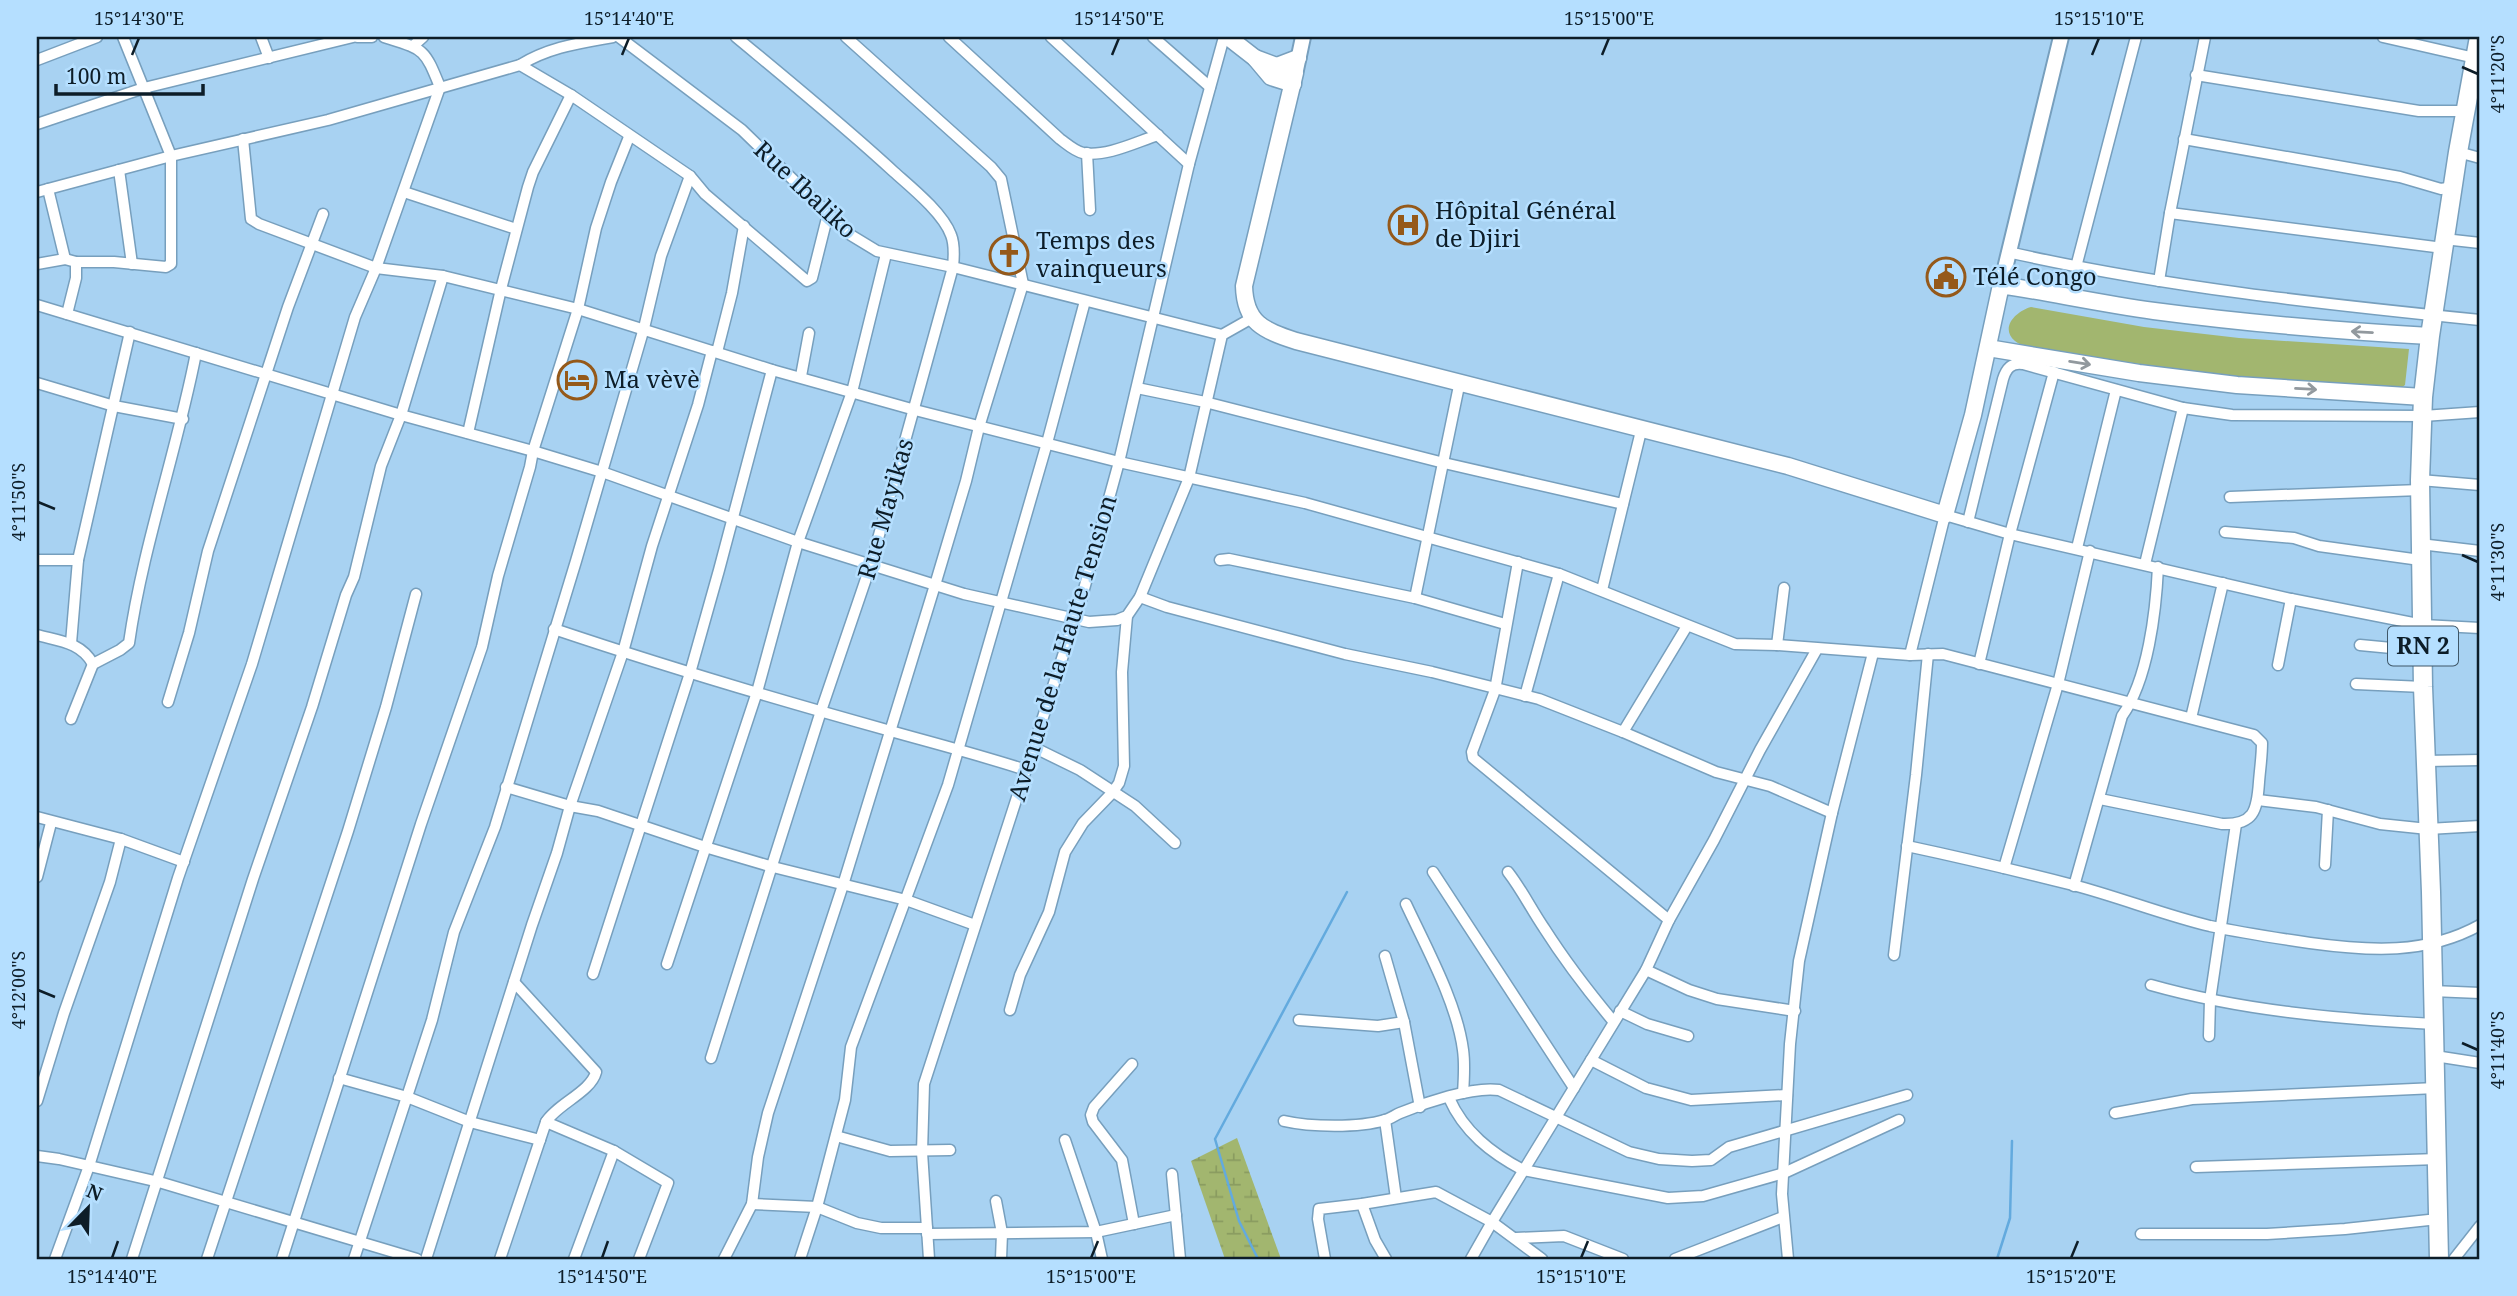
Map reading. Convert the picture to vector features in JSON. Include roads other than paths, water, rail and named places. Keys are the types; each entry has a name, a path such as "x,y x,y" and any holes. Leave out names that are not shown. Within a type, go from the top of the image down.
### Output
{"highway":[{"name":"RN 2","path":"2439,1259 2420,485 2423,397 2430,336 2458,152 2466,111 2475,87 2475,58 2479,37"}],"main road":[{"path":"1226,37 1274,72 1287,112"},
{"path":"1274,72 1296,72"},
{"path":"1274,72 1296,72"},
{"path":"1296,72 1244,286 1247,309 1252,318 1273,334 1788,466 1945,515 1964,454 2001,285 2178,314 2351,332 2430,336"},
{"path":"1988,348 2139,373 2237,385 2423,397"}],"street":[{"path":"37,60 97,37"},
{"path":"37,264 65,259 76,262 166,267 172,264 172,156 123,37"},
{"path":"261,37 268,58"},
{"path":"37,124 144,88 355,37 372,37"},
{"path":"55,1259 89,1166 184,862 252,664 355,317 376,268 440,87 428,58 413,46 384,37"},
{"path":"413,46 423,37"},
{"path":"37,192 172,156 328,120 520,65 538,54 596,38 613,37"},
{"name":"Rue Ibaliko","path":"619,37 742,130 849,234 867,246 886,254 953,267 1222,335"},
{"name":"Rue Mayikas","path":"711,1058 821,711 871,564 953,267 951,234 918,195 846,128 736,37"},
{"path":"724,1259 752,1203 758,1157 768,1113 843,885 1023,284 1001,179 846,37"},
{"path":"949,37 1075,150 1087,153 1104,152 1158,135"},
{"path":"1051,37 1189,164"},
{"path":"1153,37 1210,87"},
{"name":"Avenue de la Haute Tension","path":"929,1259 922,1152 924,1084 1074,620 1119,462 1189,164 1226,37"},
{"path":"1296,72 1303,37"},
{"path":"2001,285 2061,37"},
{"path":"2076,267 2136,37"},
{"path":"2159,281 2204,37"},
{"path":"2383,37 2475,58"},
{"path":"520,65 570,95 690,176 705,194 807,281 811,278 828,214"},
{"path":"2196,75 2419,110 2466,111"},
{"path":"468,433 501,289 533,172 570,95"},
{"path":"282,1259 421,824 482,647 498,576 533,451 578,309 596,228 629,137"},
{"path":"243,139 251,219 376,268 443,276 501,289 644,328 772,370 915,410 1119,462 1306,503 1559,573 1735,644 1910,655 1943,654 2132,702 2254,735 2261,740 2258,800 2250,817 2236,824 2222,824 2100,799"},
{"path":"2184,139 2400,177 2441,189 2453,187"},
{"path":"2458,152 2480,158"},
{"path":"1087,153 1090,210"},
{"path":"119,170 132,264"},
{"path":"354,1259 432,1020 454,932 495,827 644,328 661,256 690,176"},
{"path":"48,189 65,259"},
{"path":"404,192 516,229"},
{"path":"2170,213 2444,244 2480,243"},
{"path":"168,702 189,633 208,551 288,307 323,214"},
{"path":"426,1259 570,806 623,652 652,546 732,293 744,226"},
{"path":"2008,252 2159,281 2480,320"},
{"path":"667,964 757,692 799,542 852,392 886,254"},
{"path":"67,314 76,278 76,262"},
{"path":"132,1259 159,1182 253,879 354,577 382,466 401,415 443,276"},
{"path":"800,1259 817,1207 845,1100 851,1047 948,785 1047,443 1084,301"},
{"path":"37,305 265,375 602,472 799,542 935,584 1074,620 1102,622 1127,616"},
{"path":"1010,1010 1020,975 1048,912 1065,852 1083,823 1119,783 1124,766 1122,672 1127,616 1140,597 1189,478 1222,335 1252,318"},
{"path":"71,643 78,560 130,332"},
{"path":"801,376 809,333"},
{"path":"71,719 93,664 129,643 196,354"},
{"path":"1968,522 2005,372 2011,365 2018,363 2183,408 2252,416 2423,416 2480,412"},
{"path":"593,974 690,673 772,370"},
{"path":"1979,664 2010,534 2054,372"},
{"path":"1415,598 1460,382"},
{"path":"37,383 114,406 183,419"},
{"path":"1137,388 1205,402 1444,463 1623,504"},
{"path":"2077,548 2116,390"},
{"path":"2145,564 2183,408"},
{"path":"1602,590 1642,428"},
{"path":"2230,497 2420,485 2480,485"},
{"path":"1910,655 1945,515 2010,534 2291,599 2423,625 2480,628"},
{"path":"2225,532 2294,538 2319,546 2420,552 2480,551"},
{"path":"2004,868 2058,684 2090,551"},
{"path":"1220,560 1229,559 1415,598 1505,624"},
{"path":"37,560 78,560"},
{"path":"1518,562 1495,690 1472,752 1473,758 1669,920"},
{"path":"2074,886 2122,716 2132,702 2156,608 2158,568"},
{"path":"1525,696 1559,573"},
{"path":"2191,718 2223,583"},
{"path":"1777,645 1784,588"},
{"path":"207,1259 348,831 386,707 416,594"},
{"path":"1140,597 1345,654 1433,672 1554,704 1716,772 1770,786 1832,813"},
{"path":"2278,665 2291,599"},
{"path":"1623,732 1687,626"},
{"path":"554,629 690,673 889,731 958,748 1026,770"},
{"path":"37,635 71,643 88,654 93,664"},
{"path":"2360,645 2423,651"},
{"path":"1471,1259 1646,970 1669,920 1817,649"},
{"path":"1788,1259 1783,1217 1784,1173 1787,1094 1799,961 1832,813 1873,653"},
{"path":"1894,955 1927,654"},
{"path":"2356,684 2423,687"},
{"path":"1033,747 1080,771 1135,806 1175,843"},
{"path":"2426,761 2480,760"},
{"path":"506,787 570,806 598,811 773,867 906,900 975,925"},
{"path":"2258,800 2328,810 2380,824 2428,829 2480,826"},
{"path":"2325,865 2328,810"},
{"path":"37,817 121,839 184,862"},
{"path":"37,877 51,822"},
{"path":"2209,1036 2210,1000 2236,824"},
{"path":"37,1101 64,1013 110,882 121,839"},
{"path":"1907,846 2074,886 2221,928 2347,948 2381,950 2432,945 2464,934 2480,925"},
{"path":"1433,872 1475,934 1540,1040 1574,1088"},
{"path":"1508,872 1588,993 1613,1021"},
{"path":"1406,904 1441,978 1457,1026 1463,1048 1463,1093"},
{"path":"1385,956 1404,1022 1420,1107"},
{"path":"1646,970 1689,990 1717,999 1795,1011"},
{"path":"499,1259 546,1122 592,1081 596,1072 514,982"},
{"path":"2151,985 2256,1009 2434,1024"},
{"path":"2432,991 2480,993"},
{"path":"1620,1012 1647,1024 1688,1036"},
{"path":"1299,1020 1378,1026 1404,1022"},
{"path":"2435,1056 2480,1063"},
{"path":"1591,1060 1646,1088 1691,1100 1787,1094"},
{"path":"1132,1064 1094,1107 1091,1115 1093,1122 1122,1160 1134,1224"},
{"path":"339,1078 407,1097 470,1122 540,1140"},
{"path":"1283,1121 1333,1126 1385,1120 1463,1093 1486,1088 1499,1090 1629,1152 1678,1161 1710,1160 1729,1147 1907,1095"},
{"path":"2115,1113 2192,1099 2435,1088"},
{"path":"1449,1098 1462,1123 1504,1160 1523,1170 1668,1198 1703,1196 1784,1173 1899,1121"},
{"path":"1385,1120 1396,1198"},
{"path":"546,1122 614,1152 668,1183 639,1259"},
{"path":"836,1136 890,1151 950,1150"},
{"path":"1065,1140 1096,1232 1102,1259"},
{"path":"574,1259 614,1152"},
{"path":"37,1156 159,1182 417,1259"},
{"path":"2196,1167 2438,1159"},
{"path":"1172,1174 1180,1259"},
{"path":"1325,1259 1318,1219 1319,1209 1436,1192 1492,1222 1542,1259"},
{"path":"996,1201 1002,1233 1001,1259"},
{"path":"752,1203 817,1207 869,1225 927,1231 1096,1232 1176,1215"},
{"path":"1362,1204 1375,1240 1386,1259"},
{"path":"1675,1259 1783,1217"},
{"path":"2141,1234 2267,1234 2438,1219"},
{"path":"2454,1259 2480,1226"},
{"path":"1516,1238 1564,1236 1623,1259"}],"waterway":[{"path":"1258,1259 1239,1221 1215,1139 1347,892"},
{"path":"1997,1259 2010,1218 2012,1141"}],"place":[{"name":"Hôpital Général de Djiri","path":"1408,225"},
{"name":"Temps des vainqueurs","path":"1009,255"},
{"name":"Télé Congo","path":"1946,277"},
{"name":"Ma vèvè","path":"577,380"}]}
